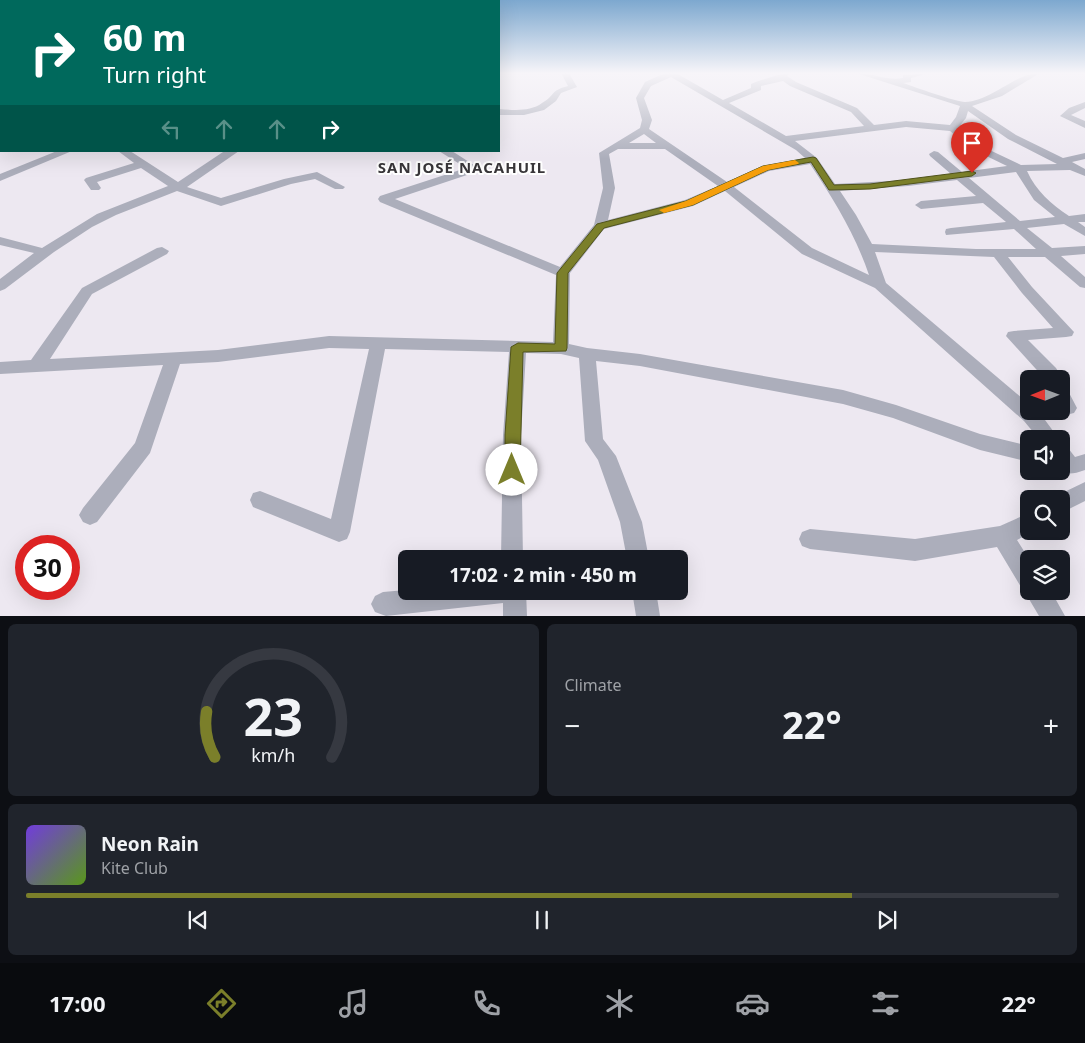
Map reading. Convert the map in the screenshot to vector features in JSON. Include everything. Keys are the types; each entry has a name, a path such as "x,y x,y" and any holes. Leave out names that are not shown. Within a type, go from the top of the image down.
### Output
{"street":[{"path":"500,112 535,112 551,102"},
{"path":"561,348 562,273 600,226 609,188 604,153 644,130 647,120 641,102"},
{"path":"718,102 800,148 813,160 850,215 868,248 880,285"},
{"path":"722,104 727,102"},
{"path":"834,102 854,110 870,127"},
{"path":"954,102 965,105 1012,138 1085,173"},
{"path":"965,105 975,102"},
{"path":"953,128 961,118 965,105"},
{"path":"1085,106 1072,110 1064,116 1085,125"},
{"path":"784,139 906,124 953,128 959,136 977,148 1020,168 1024,180 1033,191 1065,220 1085,232"},
{"path":"644,130 728,187 807,251 880,285 1020,407"},
{"path":"615,146 667,146"},
{"path":"0,178 65,152"},
{"path":"124,152 177,187 221,202 288,181 317,175 339,187"},
{"path":"0,286 44,252 102,217 161,195 187,182 221,156 231,152"},
{"path":"446,152 474,169 384,199 562,273"},
{"path":"934,154 1085,284"},
{"path":"1061,162 1085,156"},
{"path":"600,226 689,203 728,187 766,168 813,160"},
{"path":"95,188 90,180 142,164"},
{"path":"832,188 870,187 1020,168 1072,167"},
{"path":"921,205 986,199"},
{"path":"951,232 1085,218"},
{"path":"0,241 44,252"},
{"path":"868,248 940,252 1051,253 1085,250"},
{"path":"36,365 87,291 162,251"},
{"path":"997,252 1027,290 1066,332 1014,336 1048,370"},
{"path":"0,368 218,356 329,342 561,348 587,354 640,360 843,398 896,412 980,442 1020,452"},
{"path":"260,500 339,532 378,343"},
{"path":"512,550 512,435 518,347"},
{"path":"587,354 594,441 606,456 627,512 636,550"},
{"path":"90,515 143,447 174,358"},
{"path":"1033,420 1042,430"},
{"path":"1070,499 1085,491"},
{"path":"810,539 915,550 1002,536 1020,527"},
{"path":"1002,536 1020,565"},
{"path":"383,604 421,600"},
{"path":"515,600 516,616"},
{"path":"645,600 648,616"},
{"path":"1043,600 1054,616"}],"slow traffic":[{"path":"664,210 689,203 728,187 766,168 795,163"}],"district":[{"name":"SAN JOSÉ NACAHUIL","path":"462,168"}],"route":[{"path":"512,470 512,435 518,347 561,348 562,273 600,226 689,203 728,187 766,168 813,160 832,188 908,183 972,173"}]}
